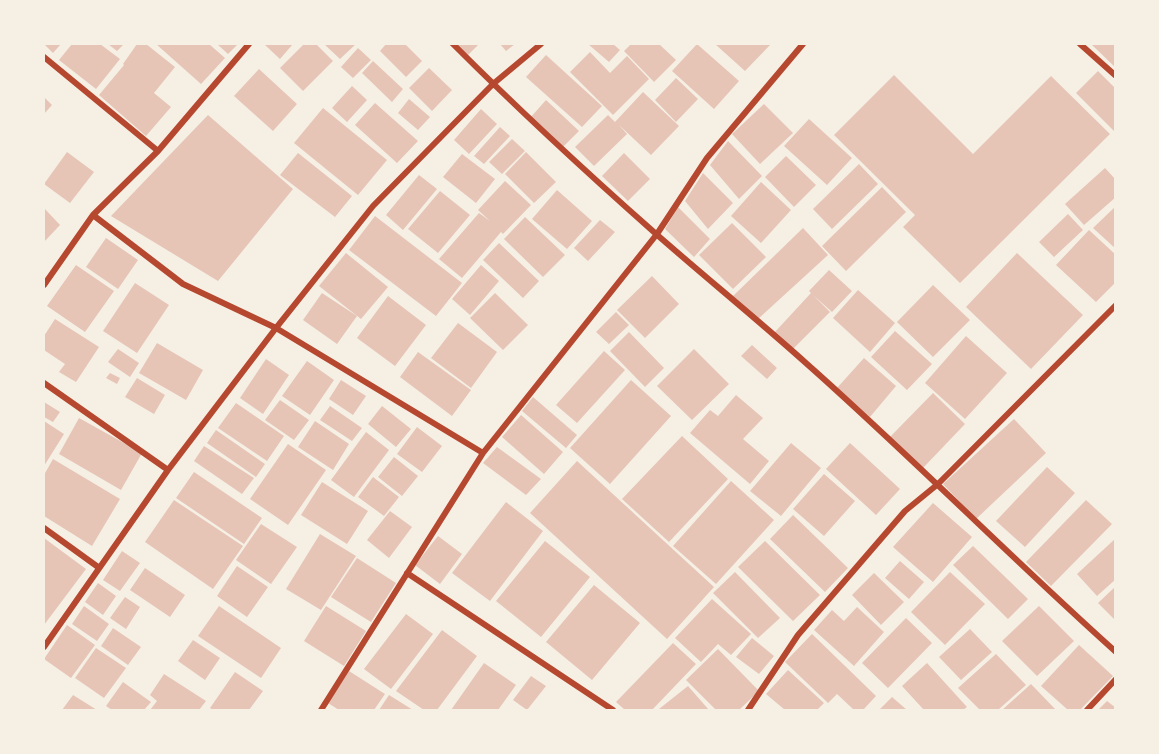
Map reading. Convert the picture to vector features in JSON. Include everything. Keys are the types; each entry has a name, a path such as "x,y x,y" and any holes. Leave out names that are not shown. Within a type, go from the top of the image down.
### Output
{"street":[{"path":"44,285 93,215 158,151 249,44"},
{"path":"453,44 551,140 806,363 938,483 1066,608 1116,652"},
{"path":"44,647 168,470 373,206 493,84 541,44"},
{"path":"321,711 483,453 657,234 707,158 803,44"},
{"path":"1080,44 1116,76"},
{"path":"44,57 158,151"},
{"path":"93,215 183,284 276,328 483,453"},
{"path":"748,711 798,635 905,511 938,483 1116,305"},
{"path":"44,383 168,470"},
{"path":"44,528 98,567"},
{"path":"407,573 613,711"},
{"path":"1087,711 1116,679"}],"building":[{"path":"44,44 61,44 53,53"},
{"path":"72,44 100,44 120,59 96,89 59,60"},
{"path":"108,44 124,44 117,51"},
{"path":"137,44 146,44 175,67 154,93 171,107 146,136 99,95 124,65"},
{"path":"156,44 209,44 225,58 201,84"},
{"path":"217,44 238,44 228,54"},
{"path":"266,44 293,44 280,59"},
{"path":"304,44 316,44 333,61 303,91 280,68"},
{"path":"324,44 356,44 340,59"},
{"path":"386,44 405,44 422,61 406,77 380,51"},
{"path":"456,44 479,44 468,55"},
{"path":"500,44 515,44 506,51"},
{"path":"588,44 613,44 620,50 609,62"},
{"path":"631,44 659,44 676,60 654,82 624,51"},
{"path":"697,44 739,81 714,109 672,71"},
{"path":"715,44 771,44 745,71"},
{"path":"1091,44 1116,44 1116,68"},
{"path":"358,48 371,60 353,78 341,67"},
{"path":"590,52 610,73 627,56 649,79 613,115 570,72"},
{"path":"546,55 602,106 582,127 526,77"},
{"path":"373,61 403,89 392,102 362,73"},
{"path":"429,68 452,90 432,111 409,88"},
{"path":"259,69 297,104 273,131 234,96"},
{"path":"1098,71 1116,89 1116,133 1076,93"},
{"path":"894,75 973,154 1051,76 1110,134 960,283 903,227 915,215 834,135"},
{"path":"676,78 698,99 676,122 655,100"},
{"path":"352,86 367,100 347,122 332,108"},
{"path":"643,92 679,126 651,155 619,125 627,134 594,166 575,147 608,115 615,122"},
{"path":"44,97 52,105 44,114"},
{"path":"409,99 430,117 418,130 398,113"},
{"path":"546,100 579,131 562,148 530,118"},
{"path":"375,103 418,141 397,163 355,125"},
{"path":"764,104 793,133 760,164 732,134"},
{"path":"323,108 387,160 358,195 294,143"},
{"path":"481,109 497,124 469,154 454,140"},
{"path":"208,115 293,189 218,281 111,216"},
{"path":"809,119 852,158 827,185 784,146"},
{"path":"500,127 510,136 484,164 474,156"},
{"path":"512,139 525,151 502,174 489,162"},
{"path":"728,141 762,176 739,199 710,165"},
{"path":"67,152 94,172 70,203 44,184"},
{"path":"526,152 556,182 534,203 505,174"},
{"path":"298,153 352,196 335,217 280,175"},
{"path":"624,153 650,179 628,201 602,176"},
{"path":"462,154 495,179 476,203 443,177"},
{"path":"786,156 816,185 794,207 765,177"},
{"path":"859,164 878,184 832,229 813,209"},
{"path":"1105,168 1116,180 1116,197 1084,225 1065,204"},
{"path":"703,173 733,203 708,229 685,201"},
{"path":"419,175 437,189 403,230 386,215"},
{"path":"505,181 531,205 503,234 501,232 462,278 439,259 479,213 490,221 478,210"},
{"path":"761,182 791,210 761,243 731,216"},
{"path":"882,187 906,212 846,271 822,246"},
{"path":"557,190 592,221 567,249 532,219"},
{"path":"440,191 470,215 438,253 408,229"},
{"path":"1116,206 1116,249 1093,228"},
{"path":"678,207 710,239 694,257 665,229"},
{"path":"44,208 60,225 44,242"},
{"path":"1068,214 1083,230 1054,257 1039,242"},
{"path":"375,216 462,283 436,316 349,250"},
{"path":"525,217 565,255 543,277 504,239"},
{"path":"600,220 615,232 588,261 574,248"},
{"path":"732,223 766,257 733,289 699,255"},
{"path":"803,228 828,255 758,319 733,296"},
{"path":"1089,230 1116,255 1116,282 1096,302 1056,265"},
{"path":"106,238 138,260 118,289 86,267"},
{"path":"499,243 539,281 523,298 483,260"},
{"path":"346,253 388,287 361,319 319,286"},
{"path":"1017,253 1083,315 1031,369 966,307"},
{"path":"76,265 114,291 85,332 47,306"},
{"path":"481,265 499,281 470,315 452,299"},
{"path":"829,270 852,291 832,312 813,295 830,312 793,349 774,333"},
{"path":"652,276 679,304 645,338 617,310"},
{"path":"135,283 169,305 137,353 103,331"},
{"path":"933,285 970,320 933,357 897,322"},
{"path":"858,290 895,323 870,352 833,318"},
{"path":"322,293 357,316 337,344 303,320"},
{"path":"495,293 528,325 503,350 470,318"},
{"path":"388,296 426,325 395,366 357,338"},
{"path":"616,312 629,325 609,344 596,332"},
{"path":"55,319 99,347 76,382 59,372 65,364 44,350 44,336"},
{"path":"458,323 497,352 471,388 431,358"},
{"path":"895,331 932,364 907,390 871,357"},
{"path":"629,332 664,368 645,387 610,351"},
{"path":"966,336 1007,373 965,419 925,383"},
{"path":"157,343 203,370 186,400 139,373"},
{"path":"752,345 777,368 767,379 741,356"},
{"path":"118,349 139,363 130,377 108,362"},
{"path":"694,349 729,384 692,420 657,386"},
{"path":"604,351 625,370 577,423 556,405"},
{"path":"418,352 471,390 452,416 400,377"},
{"path":"864,358 896,386 870,417 837,388"},
{"path":"266,359 289,375 263,414 240,398"},
{"path":"307,361 334,380 310,415 282,396"},
{"path":"110,373 120,378 117,384 106,378"},
{"path":"137,378 165,395 154,414 125,397"},
{"path":"341,380 366,396 353,415 329,399"},
{"path":"631,380 671,416 610,484 570,448"},
{"path":"933,393 965,424 923,468 890,437"},
{"path":"736,395 763,418 743,439 769,461 750,484 690,433 710,410 718,416"},
{"path":"533,397 577,435 566,448 522,411"},
{"path":"280,400 309,420 294,440 265,420"},
{"path":"44,402 60,412 53,422 44,417"},
{"path":"236,403 284,436 267,461 218,428"},
{"path":"330,406 362,428 352,441 320,420"},
{"path":"382,406 411,429 396,447 368,424"},
{"path":"521,415 563,452 544,474 502,437"},
{"path":"79,418 142,453 121,490 59,454"},
{"path":"1014,419 1046,453 976,519 943,484"},
{"path":"44,421 64,434 44,466"},
{"path":"315,421 349,444 333,470 298,447"},
{"path":"417,427 442,446 422,472 397,454"},
{"path":"216,430 265,464 256,477 207,443"},
{"path":"366,432 389,450 354,497 331,480"},
{"path":"682,436 728,479 669,542 622,499"},
{"path":"791,443 821,468 781,516 750,491"},
{"path":"850,443 900,489 876,515 826,469"},
{"path":"288,444 326,470 288,525 250,499"},
{"path":"204,446 254,478 242,494 194,461"},
{"path":"497,447 541,479 526,495 483,463"},
{"path":"394,457 418,476 402,496 378,477"},
{"path":"53,459 120,499 92,546 44,516 44,475"},
{"path":"577,461 714,587 667,639 530,513"},
{"path":"1047,467 1075,493 1025,547 996,521"},
{"path":"194,472 262,518 244,544 176,498"},
{"path":"824,474 855,501 824,536 793,509"},
{"path":"373,477 399,497 384,516 358,497"},
{"path":"731,481 774,520 716,584 673,546"},
{"path":"322,482 368,511 347,544 301,515"},
{"path":"174,500 243,546 213,589 145,542"},
{"path":"1086,500 1112,524 1051,586 1026,562"},
{"path":"506,502 543,531 490,601 452,573"},
{"path":"933,503 972,537 933,582 893,547"},
{"path":"390,511 412,527 389,558 367,540"},
{"path":"793,515 848,568 825,592 770,539"},
{"path":"261,524 297,547 271,584 236,560"},
{"path":"320,534 356,556 321,610 286,589"},
{"path":"438,536 462,554 440,584 415,565"},
{"path":"44,538 86,569 44,625"},
{"path":"1116,538 1116,579 1097,596 1077,574"},
{"path":"545,541 590,577 541,637 496,601"},
{"path":"765,541 820,595 793,621 738,567"},
{"path":"973,546 1028,599 1008,619 953,565"},
{"path":"122,551 140,563 120,591 103,580"},
{"path":"357,558 396,583 371,622 331,597"},
{"path":"900,561 924,582 909,599 885,578"},
{"path":"237,566 268,587 247,617 217,596"},
{"path":"145,568 185,595 170,617 130,590"},
{"path":"735,572 780,618 758,638 713,593"},
{"path":"950,572 985,604 945,645 911,612"},
{"path":"874,573 904,602 881,625 852,595"},
{"path":"98,583 116,596 103,615 85,602"},
{"path":"594,585 640,623 592,680 546,642"},
{"path":"1116,586 1116,621 1098,603"},
{"path":"125,597 140,607 126,629 110,618"},
{"path":"712,599 751,634 731,655 718,644 701,662 675,638"},
{"path":"84,606 109,624 97,641 72,624"},
{"path":"219,606 281,648 261,678 198,636"},
{"path":"326,606 366,631 344,666 304,641"},
{"path":"1039,606 1074,641 1037,676 1002,641"},
{"path":"857,607 884,632 854,666 814,630 832,610 844,621"},
{"path":"406,614 433,634 391,689 364,669"},
{"path":"906,618 932,643 888,688 862,663"},
{"path":"67,625 95,645 71,678 44,659"},
{"path":"113,628 141,647 128,665 101,646"},
{"path":"970,629 992,652 961,680 939,657"},
{"path":"442,630 477,656 437,710 424,710 396,691"},
{"path":"812,634 876,696 863,710 854,710 837,694 828,703 785,662"},
{"path":"752,638 774,656 759,674 736,657"},
{"path":"193,640 220,658 205,680 178,661"},
{"path":"673,643 696,664 652,710 625,710 616,702"},
{"path":"1079,645 1113,676 1080,710 1068,710 1041,686"},
{"path":"96,648 126,668 104,698 75,678"},
{"path":"718,649 759,691 739,710 716,710 686,680"},
{"path":"996,654 1026,685 998,710 980,710 958,688"},
{"path":"484,663 516,685 498,710 451,710"},
{"path":"927,663 967,707 963,710 924,710 902,686"},
{"path":"788,670 824,703 817,710 785,710 766,694"},
{"path":"349,671 385,694 374,710 339,710 328,703"},
{"path":"235,672 263,691 249,710 213,710 210,708"},
{"path":"164,674 206,701 199,710 150,710 157,701 150,695"},
{"path":"531,676 546,686 527,710 513,700"},
{"path":"123,682 151,702 144,710 112,710 106,706"},
{"path":"1031,684 1056,710 1002,710"},
{"path":"688,686 709,710 659,709"},
{"path":"73,695 97,710 62,710"},
{"path":"389,695 413,710 379,710"},
{"path":"892,697 907,710 879,710"},
{"path":"1107,701 1116,710 1098,710"}]}
